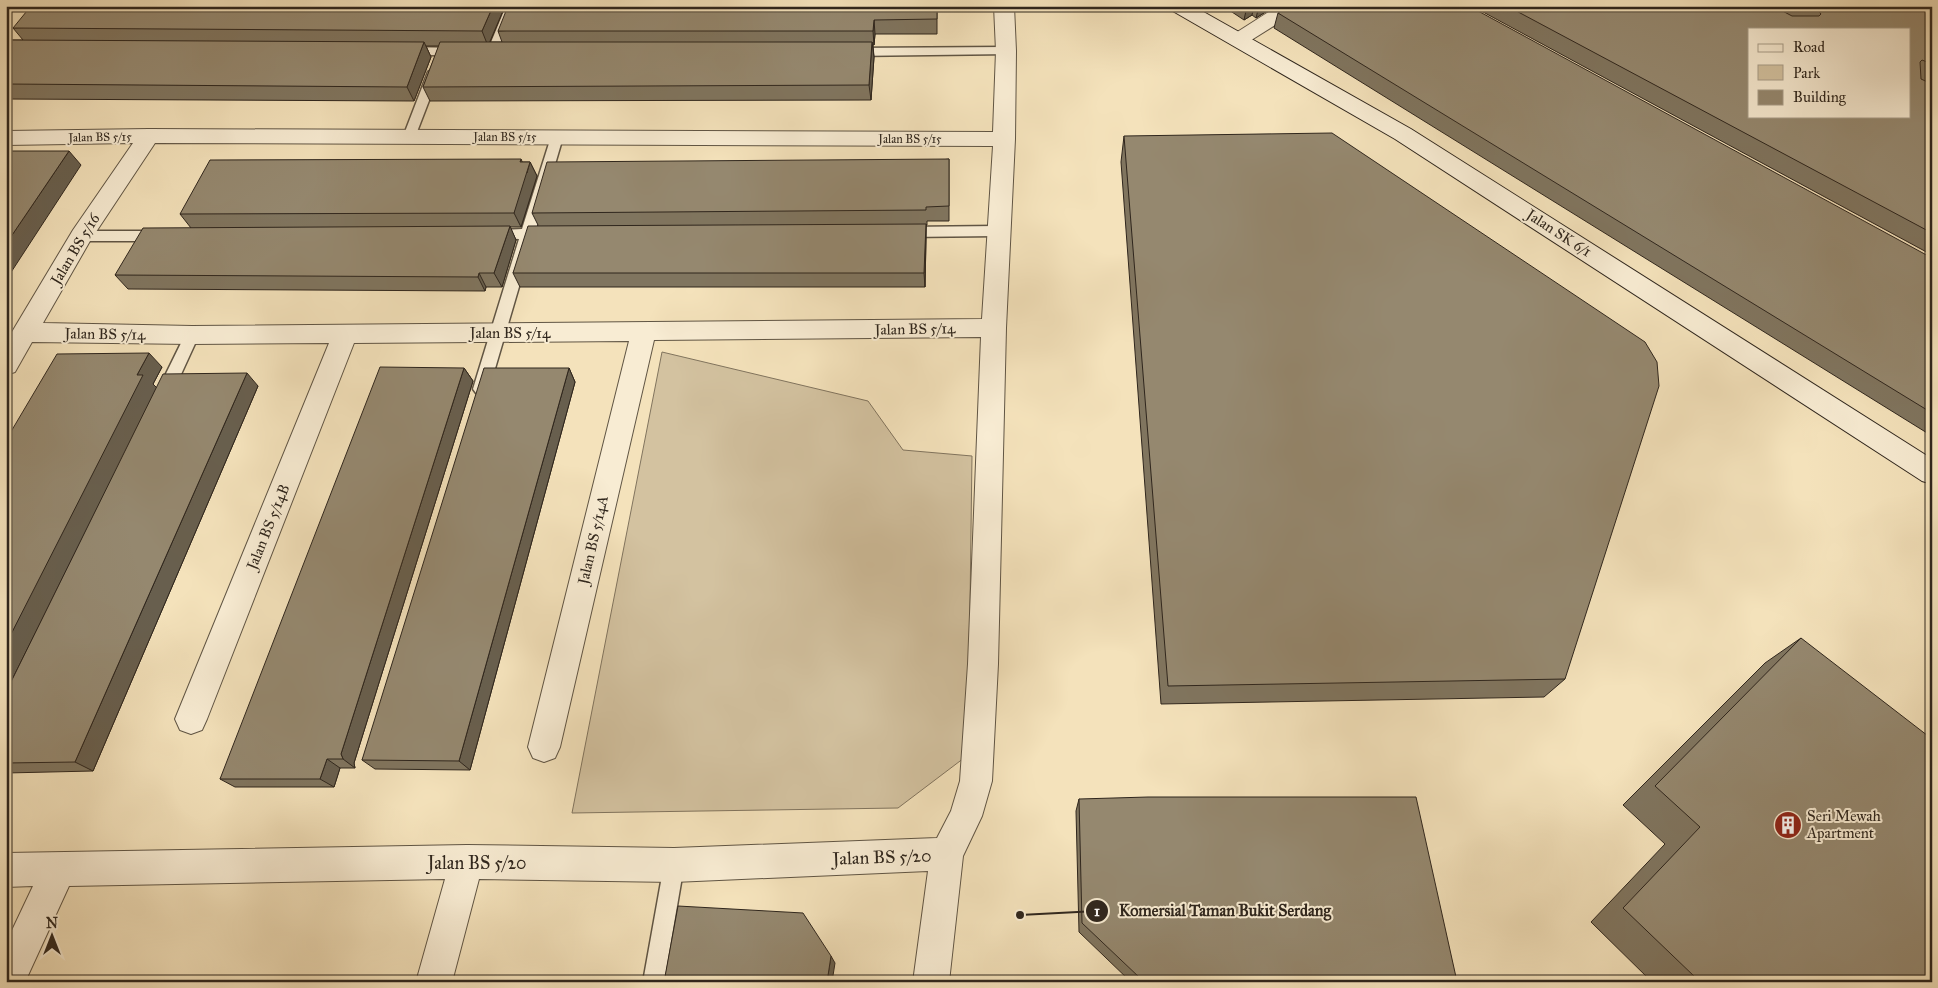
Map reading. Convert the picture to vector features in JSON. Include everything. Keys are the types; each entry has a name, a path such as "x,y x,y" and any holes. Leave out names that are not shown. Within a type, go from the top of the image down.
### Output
{"street":[{"path":"930,982 947,854 966,816 976,781 983,664 998,232 1004,139 1006,51 1004,6"},
{"name":"Jalan SK 6/1","path":"1178,6 1403,134 1932,473"},
{"path":"1238,40 1292,6"},
{"name":"Jalan BS 5/15","path":"6,138 149,136 1004,139"},
{"name":"Jalan BS 5/16","path":"6,366 81,236 149,136"},
{"name":"Jalan BS 5/14","path":"26,332 192,335 498,334 994,328"},
{"name":"Jalan BS 5/14A","path":"544,747 643,333"},
{"name":"Jalan BS 5/14B","path":"191,719 345,334"},
{"name":"Jalan BS 5/20","path":"6,870 468,862 674,865 947,854"},
{"path":"434,982 468,862"},
{"path":"6,982 60,868"}],"lane":[{"path":"494,52 512,6"},
{"path":"392,51 468,52"},
{"path":"409,137 442,51"},
{"path":"837,52 1006,51"},
{"path":"475,408 557,137"},
{"path":"888,232 998,232"},
{"path":"478,234 558,234"},
{"path":"81,236 170,236"},
{"path":"158,406 192,335"},
{"path":"653,982 674,865"}],"green space":[{"path":"662,352 868,401 903,450 972,456 968,755 898,808 572,813"}],"building":[{"path":"31,6 493,6 482,31 13,28"},
{"path":"508,6 937,6 937,19 874,20 873,31 498,31"},
{"path":"1289,6 1469,6 1932,258 1932,413 1278,13"},
{"path":"1507,6 1773,6 1792,16 1819,16 1821,14 1812,6 1932,6 1932,64 1922,60 1920,62 1921,79 1932,84 1932,233"},
{"path":"6,40 424,42 407,87 6,84"},
{"path":"440,42 872,42 869,85 423,87"},
{"path":"1332,133 1645,342 1657,362 1659,386 1565,679 1168,686 1124,136"},
{"path":"6,151 69,151 6,244"},
{"path":"521,159 520,162 530,162 514,213 180,214 210,160"},
{"path":"949,159 949,206 926,207 926,210 532,213 547,162"},
{"path":"926,224 924,273 513,273 528,226"},
{"path":"510,226 494,273 479,273 478,277 115,275 143,228"},
{"path":"149,353 137,375 143,375 6,644 6,440 57,354"},
{"path":"380,367 464,368 341,754 343,759 327,759 320,779 220,779"},
{"path":"484,368 569,368 459,761 362,760"},
{"path":"247,373 75,762 6,763 6,692 163,374"},
{"name":"Seri Mewah Apartment","path":"1801,638 1932,739 1932,982 1693,982 1696,978 1623,908 1700,827 1655,786"},
{"path":"1148,797 1416,797 1456,977 1140,978 1082,923 1079,799"},
{"path":"678,906 803,913 831,956 827,982 664,982"}],"place":[{"name":"Seri Mewah Apartment","path":"1788,825"},
{"name":"Komersial Taman Bukit Serdang","path":"1020,915"}]}
